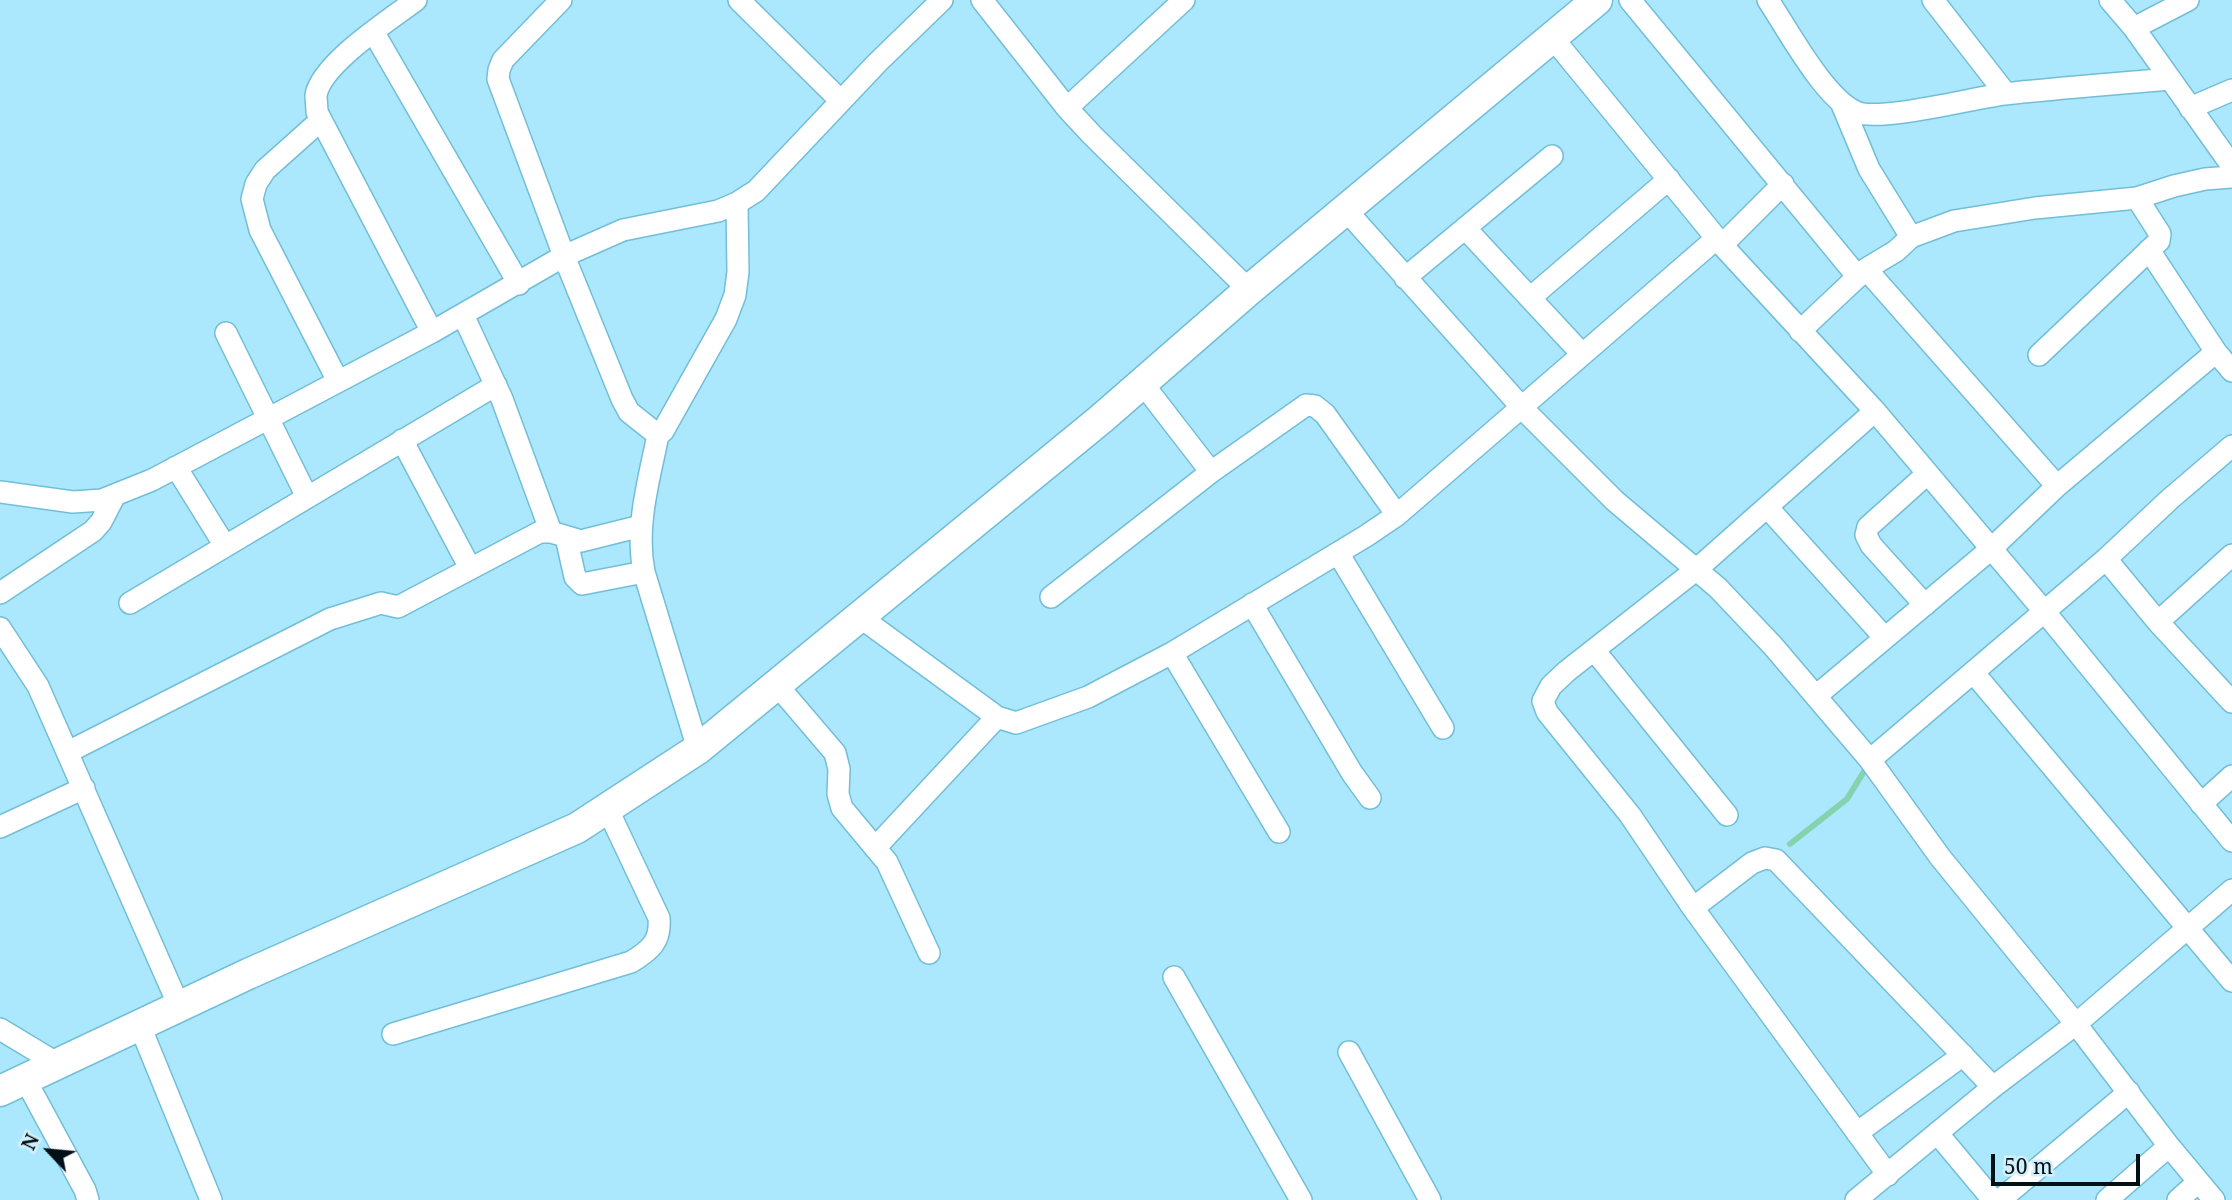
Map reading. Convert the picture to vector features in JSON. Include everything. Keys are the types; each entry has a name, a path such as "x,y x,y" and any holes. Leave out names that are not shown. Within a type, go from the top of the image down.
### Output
{"street":[{"path":"416,0 338,61 321,84 316,96 317,112 432,332"},
{"path":"561,0 503,60 498,79 564,256 629,412 658,435"},
{"path":"739,0 841,101"},
{"path":"0,492 73,502 102,500 115,495 176,467 432,332 564,256 623,230 718,211 737,203 756,191 942,0"},
{"path":"982,0 1067,108 1250,290"},
{"path":"1067,108 1184,0"},
{"path":"88,1200 85,1190 12,1085 179,1006 577,828 698,749 1143,384 1345,209 1597,0"},
{"path":"1630,0 1783,184 2057,486"},
{"path":"1768,0 1828,90 1858,113 1882,114 2006,94 2169,79"},
{"path":"1933,0 2006,94"},
{"path":"2110,0 2134,28 2232,166"},
{"path":"2134,28 2188,0"},
{"path":"374,33 519,284"},
{"path":"1552,37 1719,241 1875,411 2232,841"},
{"path":"2190,107 2232,90"},
{"path":"1841,102 1869,169 1911,237"},
{"path":"321,120 265,170 256,184 252,200 260,230 338,382"},
{"path":"1405,278 1552,156"},
{"path":"1800,331 1862,273 1896,251 1911,237 1954,221 2035,208 2137,198 2184,184 2232,177"},
{"path":"1530,298 1669,179"},
{"path":"860,617 997,718 1016,723 1088,697 1172,653 1397,515 1520,406 1719,241 1783,184"},
{"path":"2039,355 2159,241 2160,234 2137,198"},
{"path":"698,749 639,549 658,435 663,431 726,319 735,295 738,272 737,203"},
{"path":"1345,209 1520,406 1615,501 1697,569 1773,646 1870,760 1940,856 2214,1200"},
{"path":"1465,228 1582,354"},
{"path":"2149,250 2216,352 2232,371"},
{"path":"463,315 496,385 575,577 582,584 644,572"},
{"path":"226,332 307,497"},
{"path":"1816,696 1991,549 2057,486 2216,352"},
{"path":"1143,384 1211,472"},
{"path":"130,603 496,385"},
{"path":"1051,597 1211,472 1306,405 1315,406 1325,414 1397,515"},
{"path":"1875,411 1697,569 1551,686 1543,701 1547,712 1630,815 1693,908 1888,1175"},
{"path":"402,440 470,568"},
{"path":"1870,760 2106,559 2169,499 2232,446"},
{"path":"176,467 225,546"},
{"path":"1925,605 1871,545 1866,535 1868,527 1927,474"},
{"path":"0,593 93,531 102,522 115,495"},
{"path":"1767,507 1885,638"},
{"path":"68,752 330,619 381,603 398,607 540,532 559,534 581,541 641,526"},
{"path":"1338,553 1443,728"},
{"path":"2158,622 2232,555"},
{"path":"2106,559 2158,622 2228,688"},
{"path":"1252,604 1370,799"},
{"path":"0,628 38,686 179,1006"},
{"path":"1594,650 1727,815"},
{"path":"1172,653 1279,832"},
{"path":"1973,672 2232,981"},
{"path":"777,684 835,754 839,769 838,794 842,808 893,874 929,953"},
{"path":"875,848 997,718"},
{"path":"2200,804 2232,776"},
{"path":"0,827 84,788"},
{"path":"393,1034 632,962 642,956 660,933 659,918 608,810"},
{"path":"1693,908 1752,863 1765,858 1776,860 1993,1087"},
{"path":"1856,1200 1993,1087 2076,1024 2232,890"},
{"path":"1174,976 1301,1200"},
{"path":"140,1026 211,1200"},
{"path":"0,1029 58,1064"},
{"path":"1349,1052 1430,1200"},
{"path":"1857,1133 1963,1055"},
{"path":"2000,1200 2129,1092"},
{"path":"1938,1134 1993,1200"},
{"path":"2107,1200 2169,1146"},
{"path":"2178,1200 2198,1182"}],"waterway":[{"path":"1790,844 1847,799 1868,765"}]}
